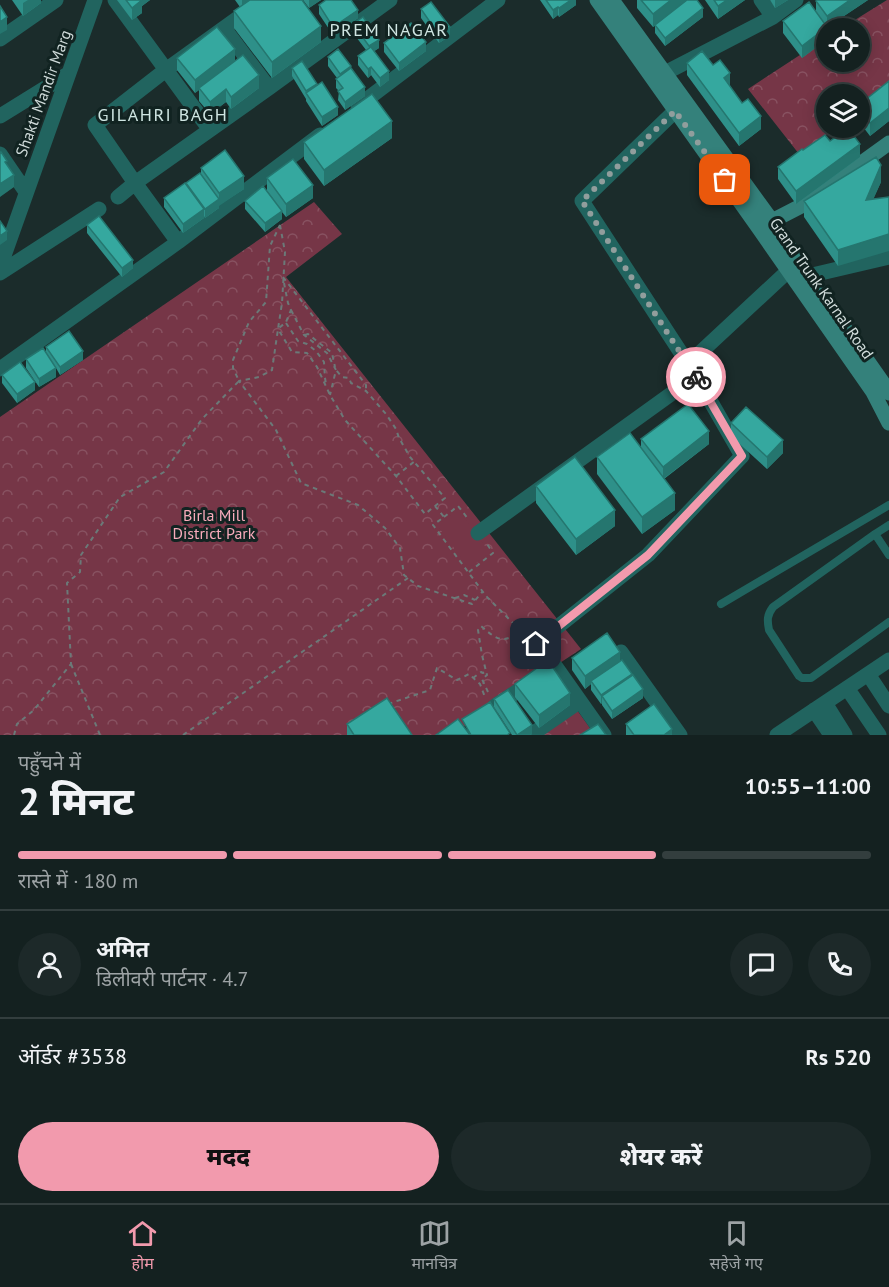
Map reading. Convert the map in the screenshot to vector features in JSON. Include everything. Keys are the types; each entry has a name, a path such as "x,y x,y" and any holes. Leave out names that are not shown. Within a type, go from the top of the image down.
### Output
{"main road":[{"name":"Grand Trunk Karnal Road","path":"597,0 675,111 808,276 889,393"},
{"name":"Grand Trunk Karnal Road","path":"612,0 665,73 766,225 788,271 873,392 889,423"},
{"path":"766,225 803,206 889,143"},
{"path":"766,225 807,211 889,153"}],"street":[{"path":"0,39 56,0"},
{"name":"Shakti Mandir Marg","path":"0,267 95,0"},
{"path":"115,0 210,130"},
{"path":"178,242 96,125 167,69 263,0"},
{"path":"118,197 269,88 372,5 390,0"},
{"path":"347,114 498,0"},
{"path":"761,0 773,16"},
{"path":"665,73 773,16 796,0"},
{"path":"224,28 269,88"},
{"path":"0,116 68,74"},
{"path":"536,644 648,555 742,456 692,370 582,201 675,111"},
{"path":"0,369 178,242 328,128"},
{"path":"0,154 26,192"},
{"path":"0,273 99,209"},
{"path":"808,276 889,257"},
{"path":"478,533 692,370 788,271"},
{"path":"621,652 680,735"},
{"path":"787,732 819,706 889,660"},
{"path":"479,716 556,667 601,734"},
{"path":"868,674 889,706"},
{"path":"847,688 879,735"},
{"path":"531,735 580,701"},
{"path":"819,706 831,735"},
{"path":"819,706 845,735"}],"lane":[{"path":"721,604 889,505"},
{"path":"889,525 773,607 768,614 767,622 769,630 799,676 806,679 811,678 889,622"},
{"path":"875,534 889,555"}],"path":[{"path":"100,735 71,664 67,583 80,572 81,555 120,497 164,472 202,419 239,381 259,377 272,370 282,303 285,252 280,225 270,246 266,302 249,322 233,360 233,368 239,381 276,430 301,483 358,504 385,528 400,548 404,575 418,586 472,604 483,591"},
{"path":"278,329 292,352 307,352 345,420 396,476 425,514 445,498 410,457 386,414 366,391 351,383 349,378 342,377 327,353 304,335 288,303 283,277"},
{"path":"283,277 366,385 366,391"},
{"path":"278,329 286,322 291,310"},
{"path":"286,322 298,341 316,351 324,362 325,378 330,395"},
{"path":"330,395 336,370"},
{"path":"396,476 415,461"},
{"path":"435,506 444,517 433,525 483,591 520,631 536,644"},
{"path":"183,735 408,578"},
{"path":"454,599 464,595 475,600"},
{"path":"381,709 390,703 430,690 437,668 457,680 469,674 480,684 486,699 489,698 482,679 487,675 478,630 481,626 495,638 508,639 520,631"},
{"path":"14,735 17,724 34,710 71,664"},
{"path":"473,678 486,671"}],"green space":[{"path":"889,0 889,89 870,103 870,84 816,84 816,138 822,138 799,154 748,89 816,45 816,72 870,72 870,18 858,18"},
{"name":"Birla Mill District Park","path":"314,202 342,234 286,277 581,649 451,735 0,735 0,417"},
{"path":"458,509 490,553 469,568 437,525"},
{"path":"577,710 595,735 541,735"}],"building":[{"path":"126,0 142,0 132,8"},
{"path":"250,0 302,0 321,26 272,62 234,11"},
{"path":"326,0 351,0 358,10 333,27 319,5"},
{"path":"546,0 571,0 553,10"},
{"path":"641,0 671,0 653,14"},
{"path":"687,0 697,0 703,8 665,38 655,25"},
{"path":"714,0 727,0 718,6"},
{"path":"817,0 850,0 827,16"},
{"path":"431,2 450,27 439,35 421,9"},
{"path":"809,2 821,18 816,18 816,35 802,46 783,21"},
{"path":"0,6 7,17 0,22"},
{"path":"363,17 379,40 369,46 353,24"},
{"path":"411,23 426,42 399,63 384,43"},
{"path":"217,27 235,49 195,80 177,58"},
{"path":"371,47 389,71 380,78 371,67 368,69 358,56"},
{"path":"338,49 351,66 340,74 328,57"},
{"path":"702,51 713,65 720,60 730,73 724,78 742,103 748,99 761,116 739,133 687,63"},
{"path":"243,55 259,75 231,97 226,89 210,102 199,88"},
{"path":"302,61 317,84 306,91 292,68"},
{"path":"351,68 365,87 345,102 338,91 343,88 336,79"},
{"path":"889,81 889,108 870,123 870,96"},
{"path":"322,82 338,107 322,117 306,93"},
{"path":"372,94 392,121 324,170 304,142"},
{"path":"821,138 828,138 830,141 834,138 856,138 860,144 796,191 778,167"},
{"path":"225,150 244,176 219,193 201,168"},
{"path":"0,152 14,175 0,184"},
{"path":"876,157 881,165 866,200 889,197 889,234 838,250 804,201"},
{"path":"293,159 313,185 286,204 267,178"},
{"path":"200,173 219,199 205,209 186,183"},
{"path":"185,183 204,209 183,224 164,198"},
{"path":"263,186 282,211 265,223 245,201"},
{"path":"99,216 133,260 122,268 87,225"},
{"path":"0,221 7,231 0,236"},
{"path":"69,331 83,351 60,367 46,347"},
{"path":"43,348 56,368 39,379 26,359"},
{"path":"20,362 35,382 17,394 2,375"},
{"path":"688,404 709,431 663,467 641,439"},
{"path":"746,407 783,440 767,457 731,423"},
{"path":"630,433 675,493 642,517 597,457"},
{"path":"575,457 615,510 576,539 536,486"},
{"path":"607,633 620,652 585,676 572,658"},
{"path":"548,660 570,693 539,715 515,684"},
{"path":"622,660 632,674 601,695 591,681"},
{"path":"633,675 643,689 612,711 602,696"},
{"path":"508,690 532,725 517,735 494,699"},
{"path":"387,698 412,735 354,735 347,724"},
{"path":"490,702 510,733 507,735 471,735 462,719"},
{"path":"654,704 672,729 664,735 634,735 626,724"},
{"path":"458,719 470,735 436,735"},
{"path":"598,724 606,735 580,735"}],"way so far":[{"path":"696,377 582,201 675,111 725,180"}],"district":[{"name":"PREM NAGAR","path":"389,29"},
{"name":"GILAHRI BAGH","path":"163,114"}],"route":[{"path":"536,644 648,555 742,456 696,377"}]}
